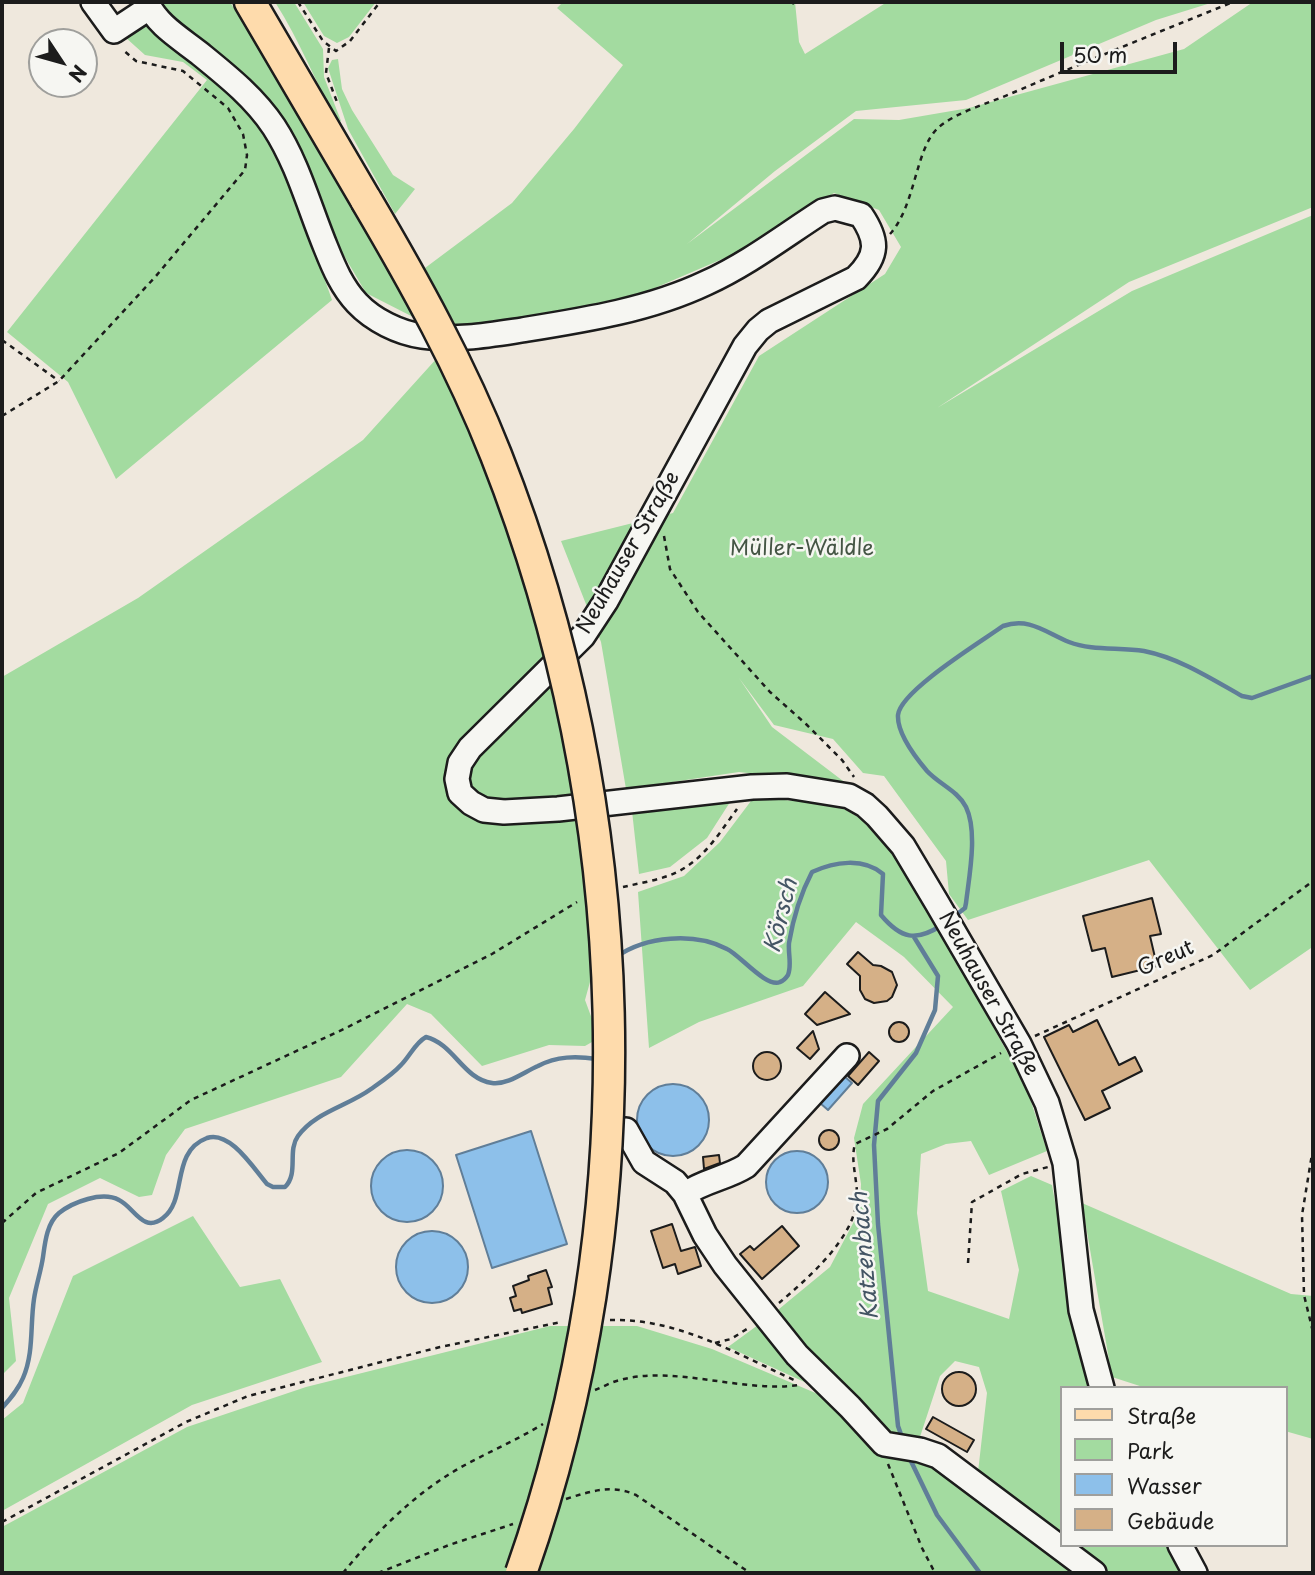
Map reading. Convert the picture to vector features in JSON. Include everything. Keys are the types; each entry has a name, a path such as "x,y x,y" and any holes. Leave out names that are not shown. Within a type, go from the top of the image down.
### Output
{"main road":[{"path":"250,2 433,315 476,407 537,572 557,639 579,737 594,822 609,1003 608,1106 602,1203 589,1302 572,1393 545,1496 521,1573"}],"street":[{"path":"93,2 114,31 148,5 160,22 234,82 265,115 298,171 310,209 340,280 355,302 370,315 401,330 422,336 466,338 569,323 627,310 703,285 743,265 823,211 835,208 861,215 872,231 875,242"},
{"name":"Neuhauser Straße","path":"875,242 866,269 856,278 769,321 745,346 719,389 628,562 583,636 470,748 460,763 457,779 460,793 471,803 484,810 504,812 558,809 752,787 787,786 849,796 865,805 890,828 960,942 1018,1044 1047,1103 1065,1163 1081,1310 1101,1386"},
{"path":"685,1194 695,1187 734,1174 746,1167 847,1056"},
{"path":"626,1130 644,1162 676,1182 685,1194 705,1235 761,1313 797,1355 850,1407 901,1447 938,1456 1094,1573"},
{"path":"1181,1547 1195,1573"}],"path":[{"path":"298,2 323,41 336,51 350,41 380,2"},
{"path":"875,242 889,235 899,224 913,191 929,139 938,128 989,103 1233,2"},
{"path":"2,416 59,381 156,276 245,170 247,155 243,134 228,108 183,71 136,61 120,47 114,31"},
{"path":"2,340 59,381"},
{"path":"655,512 662,522 670,569 698,612 770,692 842,760 854,777"},
{"path":"619,888 657,880 687,867 706,848 752,787"},
{"name":"Greut","path":"761,1313 815,1270 846,1230 856,1209 858,1185 853,1154 855,1144 887,1129 933,1091 1018,1044 1213,956 1313,881"},
{"path":"2,1223 36,1193 119,1153 191,1100 346,1028 481,960 584,898"},
{"path":"1313,1148 1301,1215 1304,1295 1313,1332"},
{"path":"968,1263 972,1202 1022,1174 1065,1163"},
{"path":"715,1343 731,1339 761,1313"},
{"path":"604,1321 646,1321 715,1343 803,1384"},
{"path":"2,1522 186,1422 248,1396 440,1348 552,1322 565,1322"},
{"path":"901,1447 889,1472 935,1573"},
{"path":"690,1533 750,1573"}],"green space":[{"path":"159,2 230,2 311,132 419,320 366,293 336,242 304,161 260,90 175,23"},
{"path":"275,2 294,2 323,49 324,77 341,121 338,123 292,32"},
{"path":"303,2 376,2 349,37 337,43 324,36"},
{"name":"Müller-Wäldle","path":"563,2 795,2 799,42 805,54 887,2 1214,2 1156,20 966,100 856,111 775,171 687,244 854,119 899,120 969,108 1184,49 1253,2 1313,2 1313,207 1129,282 937,408 1132,291 1313,215 1313,951 1311,948 1250,990 1149,860 968,920 949,894 946,861 884,776 863,773 833,739 774,725 739,678 772,727 847,784 739,772 626,789 601,642 561,541 673,513 759,356 885,274 901,247 879,210 834,193 734,254 627,300 457,328 425,268 512,203 623,65 557,8"},
{"path":"147,22 209,70 250,116 284,165 332,300 116,479 68,382 7,332 207,80 183,62 145,55 125,37"},
{"path":"338,59 342,89 352,110 393,175 415,189 395,214 348,129 328,68 332,60"},
{"path":"438,357 492,467 535,589 595,846 593,971 585,1000 599,1038 585,1046 549,1045 482,1066 431,1014 407,1004 341,1077 185,1129 166,1155 152,1195 139,1197 100,1178 48,1204 9,1298 16,1361 2,1375 2,677 138,598 363,440"},
{"path":"754,797 795,801 828,799 861,819 904,867 1026,1086 1047,1151 989,1175 971,1141 946,1144 921,1154 917,1213 928,1291 1009,1319 1019,1270 1001,1191 1031,1176 1052,1185 1088,1386 1060,1386 1060,1543 977,1481 987,1393 979,1367 955,1361 940,1376 918,1443 888,1437 847,1394 811,1385 728,1347 830,1267 860,1210 861,1184 854,1138 863,1104 953,1007 904,957 856,922 803,986 699,1022 649,1048 638,892 684,876 720,842"},
{"path":"732,799 707,838 670,867 639,874 632,811"},
{"path":"1082,1203 1291,1294 1313,1296 1313,1439 1287,1432 1287,1386 1140,1386 1112,1377"},
{"path":"193,1216 240,1287 280,1279 322,1362 192,1405 2,1511 2,1420 23,1403 73,1276"},
{"path":"550,1326 637,1326 712,1349 839,1403 898,1455 942,1470 1083,1573 2,1573 2,1527 187,1427 306,1387"},
{"path":"1066,1547 1168,1547 1181,1573 1100,1573"}],"water":[{"path":"844,1076 852,1083 828,1110 820,1103"},
{"path":"673,1084 693,1090 703,1100 709,1120 703,1140 693,1150 673,1156 653,1150 643,1140 637,1120 643,1100 653,1090"},
{"path":"531,1131 567,1244 492,1268 456,1155"},
{"path":"414,1150 433,1160 441,1172 441,1200 433,1212 421,1220 400,1222 381,1212 373,1200 371,1179 381,1160 393,1152"},
{"path":"797,1151 809,1153 819,1160 826,1170 826,1194 819,1204 809,1211 797,1213 785,1211 775,1204 768,1194 766,1182 768,1170 775,1160 785,1153"},
{"path":"432,1231 452,1237 462,1247 468,1267 462,1287 452,1297 432,1303 412,1297 402,1287 396,1267 402,1247 412,1237"}],"building":[{"path":"1152,898 1161,934 1150,936 1157,966 1112,977 1105,948 1092,951 1083,916"},
{"path":"858,952 873,965 892,972 897,985 892,997 887,1001 874,1003 865,999 860,990 860,976 847,964"},
{"path":"825,992 850,1014 817,1025 805,1014"},
{"path":"1097,1020 1119,1065 1135,1057 1142,1071 1102,1091 1110,1108 1085,1120 1044,1037 1069,1025 1073,1032"},
{"path":"899,1022 906,1025 909,1032 906,1039 899,1042 892,1039 889,1032 892,1025"},
{"path":"813,1031 819,1049 810,1059 797,1048"},
{"path":"767,1052 777,1056 781,1066 777,1076 767,1080 757,1076 753,1066 757,1056"},
{"path":"869,1052 879,1061 858,1085 848,1076"},
{"path":"829,1130 836,1133 839,1140 836,1147 829,1150 822,1147 819,1140 822,1133"},
{"path":"719,1155 720,1163 704,1169 703,1157"},
{"path":"672,1224 681,1251 695,1247 701,1266 678,1274 675,1264 663,1268 651,1231"},
{"path":"782,1226 799,1246 762,1279 740,1254 750,1246 754,1250"},
{"path":"546,1270 552,1287 548,1288 552,1304 522,1313 521,1309 514,1311 510,1298 516,1296 513,1286 529,1280 528,1276"},
{"path":"959,1372 971,1377 976,1389 971,1401 959,1406 947,1401 942,1389 947,1377"},
{"path":"933,1417 974,1440 967,1452 926,1429"}],"waterway":[{"name":"Körsch","path":"952,918 965,908 966,903 972,855 970,817 963,801 932,776 913,752 901,730 898,715 912,693 961,654 1003,626 1021,623 1078,645 1144,651 1170,658 1242,696 1252,698 1313,676"},
{"name":"Körsch","path":"616,957 656,941 700,940 727,949 761,976 774,983 781,982 789,971 791,934 798,906 812,872 848,863 867,865 883,874 881,915 895,929 917,936 942,925"},
{"name":"Katzenbach","path":"903,1440 898,1426 878,1224 874,1145 878,1101 916,1053 935,1010 938,976 914,937"},
{"name":"Körsch","path":"2,1408 23,1378 30,1349 34,1299 46,1239 55,1217 65,1209 96,1197 112,1198 124,1203 144,1221 156,1222 171,1210 188,1154 207,1138 216,1137 241,1152 267,1184 285,1187 291,1175 295,1142 305,1128 387,1078 426,1037 444,1047 473,1075 492,1083 510,1080 559,1059 597,1059"},
{"name":"Katzenbach","path":"908,1455 937,1515 980,1573"}]}
